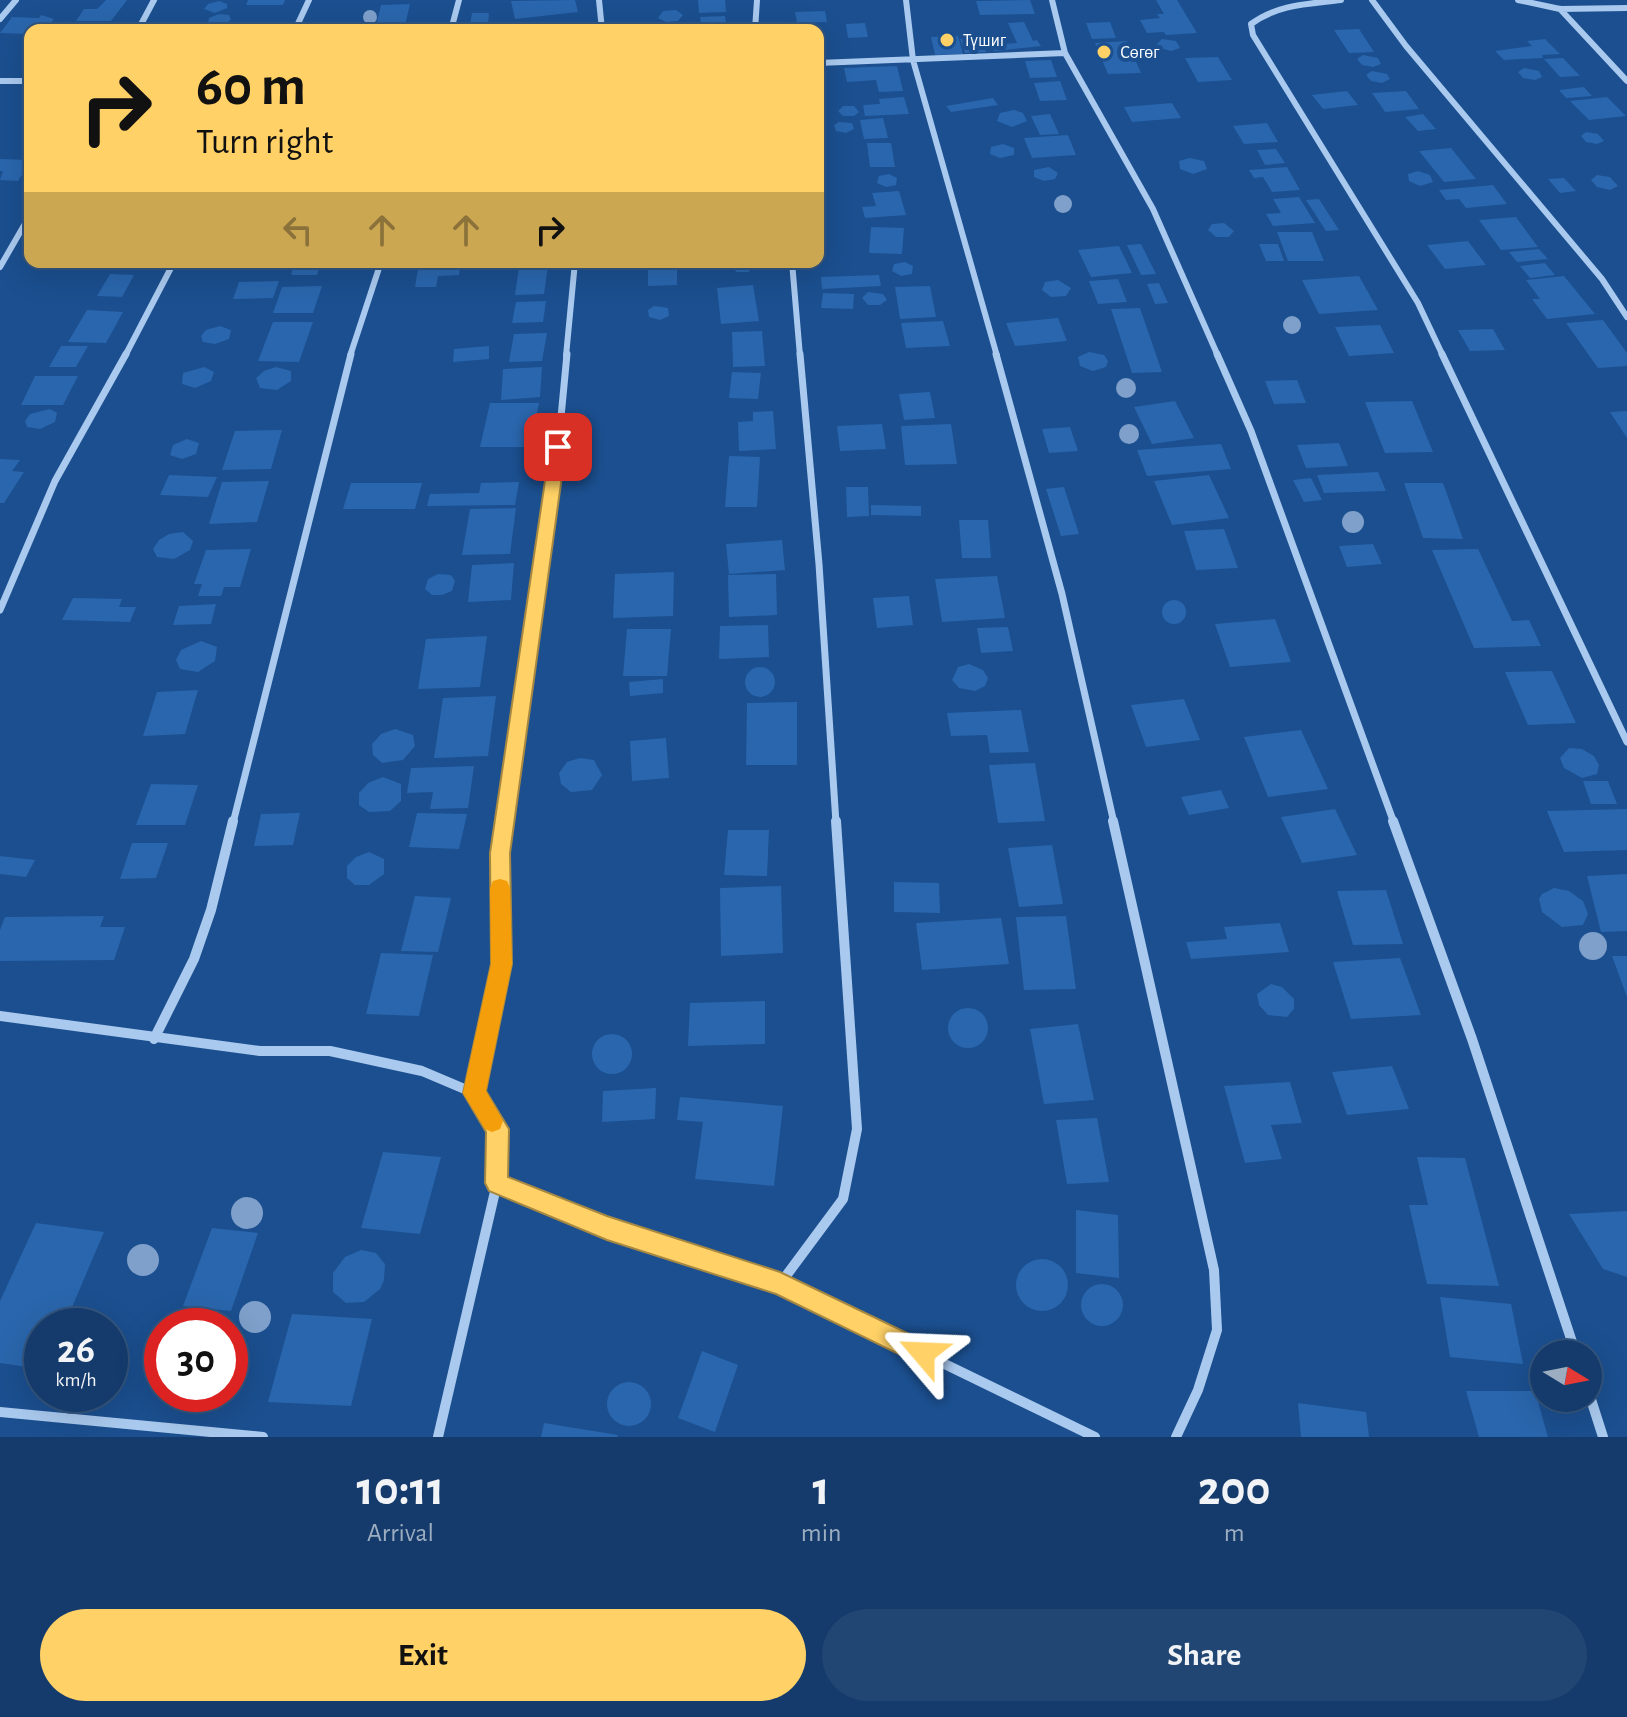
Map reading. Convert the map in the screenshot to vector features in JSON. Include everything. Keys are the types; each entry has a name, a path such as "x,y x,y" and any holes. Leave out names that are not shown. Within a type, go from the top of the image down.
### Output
{"street":[{"path":"0,19 16,0"},
{"path":"141,24 154,0"},
{"path":"298,24 309,0"},
{"path":"453,24 459,0"},
{"path":"599,0 601,24"},
{"path":"755,24 757,0"},
{"path":"906,0 913,60 1062,594 1214,1270 1217,1330 1198,1390 1176,1437"},
{"path":"1052,0 1065,53 1153,209 1251,431 1472,1039 1571,1340"},
{"path":"1341,0 1280,8 1260,16 1251,24 1253,35 1418,303 1627,742"},
{"path":"1372,0 1406,46 1602,279 1627,317"},
{"path":"1518,0 1560,9 1627,8"},
{"path":"1560,9 1627,81"},
{"path":"824,63 1065,53"},
{"path":"0,81 24,81"},
{"path":"0,267 24,225"},
{"path":"0,610 55,481 98,408 171,268"},
{"path":"154,1039 194,959 211,910 343,381 379,268"},
{"path":"474,1093 502,964 500,853 555,480 574,268"},
{"path":"780,1284 843,1199 857,1129 819,564 793,268"},
{"path":"0,1016 260,1051 330,1051 422,1071 474,1093 497,1129 497,1183 438,1437"},
{"path":"497,1183 607,1228 780,1284 1095,1437"},
{"path":"0,1412 263,1437"},
{"path":"1595,1412 1603,1437"}],"building":[{"path":"106,0 127,0 111,21 76,21 84,9 97,9"},
{"path":"248,0 285,0 283,5 246,5"},
{"path":"575,0 578,12 515,19 511,1"},
{"path":"698,0 725,0 726,12 699,13"},
{"path":"1030,0 1035,14 980,15 976,1"},
{"path":"1156,0 1177,0 1197,33 1147,33 1140,20 1160,18 1157,14 1164,14"},
{"path":"219,1 227,4 227,8 215,13 204,9 208,4"},
{"path":"410,4 405,24 376,24 381,5"},
{"path":"676,10 683,15 678,21 666,22 658,18 663,11"},
{"path":"825,11 827,22 797,23 795,12"},
{"path":"472,13 489,13 488,24 470,24"},
{"path":"219,14 229,15 231,20 224,24 208,24 209,18"},
{"path":"41,15 54,19 50,24 24,24 24,34 0,33 12,17 39,18"},
{"path":"725,16 726,24 701,24 700,17"},
{"path":"1024,22 1033,41 1037,40 1041,46 994,51 990,45 1017,43 1008,23"},
{"path":"1110,22 1116,38 1092,39 1086,23"},
{"path":"865,23 868,37 848,38 846,24"},
{"path":"1359,29 1374,52 1349,53 1334,30"},
{"path":"958,36 963,54 935,55 931,37"},
{"path":"981,38 986,52 965,53 960,39"},
{"path":"1162,39 1176,41 1180,48 1171,51 1160,48 1157,44"},
{"path":"1545,39 1560,54 1504,60 1495,51 1532,46 1527,41"},
{"path":"1127,41 1141,73 1108,74 1095,43"},
{"path":"1363,55 1378,58 1381,64 1373,67 1362,65 1357,59"},
{"path":"1218,57 1232,80 1198,82 1185,58"},
{"path":"1563,58 1580,76 1560,77 1544,59"},
{"path":"1051,60 1057,77 1030,78 1025,61"},
{"path":"897,66 903,91 879,92 876,80 847,82 844,68"},
{"path":"1524,68 1539,71 1542,77 1535,80 1523,78 1518,72"},
{"path":"1372,71 1387,74 1390,79 1382,83 1371,81 1366,75"},
{"path":"1060,81 1067,100 1040,101 1034,83"},
{"path":"1584,87 1592,96 1566,98 1559,90"},
{"path":"1347,91 1358,105 1323,109 1312,95"},
{"path":"1406,91 1419,109 1385,112 1372,93"},
{"path":"904,97 909,114 865,116 863,105 880,104 879,99"},
{"path":"1607,97 1626,116 1589,120 1570,101"},
{"path":"993,98 998,105 951,112 946,106"},
{"path":"1172,103 1181,118 1132,122 1124,107"},
{"path":"843,106 854,106 859,112 854,116 843,116 838,111"},
{"path":"1014,110 1023,113 1027,121 1012,127 997,121 1000,113"},
{"path":"1050,114 1059,134 1040,135 1031,116"},
{"path":"1423,114 1436,129 1418,131 1405,117"},
{"path":"883,118 888,138 864,139 860,120"},
{"path":"839,122 852,123 854,129 846,133 836,131 834,125"},
{"path":"1267,123 1278,142 1244,144 1233,126"},
{"path":"1586,132 1598,134 1604,141 1597,144 1586,142 1581,136"},
{"path":"1068,135 1076,155 1032,158 1024,138"},
{"path":"867,143 891,143 895,167 870,167"},
{"path":"1003,144 1014,148 1014,155 1000,158 990,154 991,147"},
{"path":"1451,148 1476,179 1444,182 1419,151"},
{"path":"1276,149 1285,163 1265,165 1257,150"},
{"path":"1190,158 1204,161 1207,169 1193,174 1180,169 1179,161"},
{"path":"0,159 24,160 24,172 18,181 0,180 3,171 0,171"},
{"path":"1049,167 1058,173 1055,179 1044,181 1034,177 1034,170"},
{"path":"1287,167 1300,190 1272,192 1263,177 1254,178 1249,170"},
{"path":"1418,171 1430,175 1433,182 1420,186 1409,181 1408,174"},
{"path":"889,174 897,178 896,185 886,187 877,183 879,176"},
{"path":"1597,175 1610,177 1618,186 1610,190 1597,187 1591,180"},
{"path":"1564,178 1576,191 1560,193 1548,179"},
{"path":"1493,185 1507,204 1466,208 1459,199 1446,200 1439,190"},
{"path":"899,191 906,215 865,218 862,207 876,206 872,193"},
{"path":"1299,197 1315,223 1273,226 1266,214 1281,213 1273,199"},
{"path":"1319,199 1339,230 1326,231 1306,200"},
{"path":"1516,217 1538,247 1501,250 1479,220"},
{"path":"1224,223 1234,231 1229,237 1216,237 1208,230 1212,224"},
{"path":"871,227 904,228 902,254 869,253"},
{"path":"1277,232 1312,232 1324,261 1288,261"},
{"path":"1468,241 1486,265 1445,269 1427,245"},
{"path":"1141,244 1156,274 1141,275 1127,245"},
{"path":"1259,244 1278,244 1284,261 1266,261"},
{"path":"1119,246 1132,273 1091,277 1078,250"},
{"path":"1539,249 1548,259 1517,262 1509,252"},
{"path":"905,262 913,266 912,274 901,276 892,271 894,264"},
{"path":"1545,263 1555,275 1530,278 1520,266"},
{"path":"293,268 319,268 317,275 291,275"},
{"path":"460,268 459,275 438,276 436,287 415,287 418,269"},
{"path":"519,268 548,268 544,294 515,295"},
{"path":"648,268 677,268 677,285 648,286"},
{"path":"732,268 753,268 748,272 737,272"},
{"path":"110,274 134,275 122,297 97,296"},
{"path":"879,275 881,286 822,289 821,277"},
{"path":"1359,276 1378,310 1319,314 1302,280"},
{"path":"1564,276 1595,314 1547,319 1532,299 1540,299 1526,280"},
{"path":"1118,279 1127,302 1098,304 1089,281"},
{"path":"1058,280 1071,288 1066,296 1051,297 1042,290 1045,282"},
{"path":"279,281 273,298 233,299 239,282"},
{"path":"1159,283 1168,303 1155,304 1147,284"},
{"path":"753,285 759,321 721,324 717,288"},
{"path":"322,286 313,313 273,313 282,287"},
{"path":"930,286 936,317 900,319 895,287"},
{"path":"868,292 883,294 887,300 880,305 868,305 862,298"},
{"path":"823,293 854,294 853,309 821,308"},
{"path":"546,301 543,322 512,323 516,302"},
{"path":"654,306 668,308 669,316 660,320 649,317 648,310"},
{"path":"1140,308 1162,372 1132,373 1111,309"},
{"path":"87,310 123,312 106,343 68,342"},
{"path":"1058,318 1067,341 1015,346 1006,323"},
{"path":"1603,320 1627,353 1627,366 1598,368 1566,323"},
{"path":"943,321 950,346 906,348 901,323"},
{"path":"273,322 313,322 299,362 258,361"},
{"path":"1380,325 1394,353 1349,356 1335,327"},
{"path":"220,326 231,330 229,339 215,344 203,342 201,336 206,330"},
{"path":"1493,329 1505,350 1470,351 1458,330"},
{"path":"762,331 765,366 733,367 732,332"},
{"path":"547,333 542,361 509,362 514,334"},
{"path":"61,346 88,346 76,367 49,367"},
{"path":"489,346 489,359 453,362 454,349"},
{"path":"1089,352 1104,355 1108,361 1106,367 1093,371 1080,366 1078,357"},
{"path":"204,367 214,372 211,381 195,388 182,384 183,373"},
{"path":"276,367 291,371 291,381 277,390 260,388 256,378"},
{"path":"542,367 540,397 501,400 503,369"},
{"path":"732,372 761,373 758,399 729,398"},
{"path":"35,376 78,376 63,405 21,405"},
{"path":"1297,380 1306,403 1274,404 1265,381"},
{"path":"930,392 935,418 904,420 899,394"},
{"path":"1175,401 1194,438 1152,444 1134,407"},
{"path":"1412,401 1433,452 1385,453 1365,402"},
{"path":"490,403 539,403 530,447 480,447"},
{"path":"50,409 57,413 55,422 40,429 27,427 25,421 30,414"},
{"path":"773,411 776,449 739,451 738,422 753,421 753,412"},
{"path":"1627,411 1627,438 1610,412"},
{"path":"882,424 886,449 840,451 837,426"},
{"path":"951,424 957,464 905,465 901,426"},
{"path":"1070,427 1078,451 1049,453 1042,429"},
{"path":"282,430 271,469 222,470 235,431"},
{"path":"187,439 199,443 196,454 182,459 170,455 173,445"},
{"path":"1339,443 1348,466 1306,468 1297,445"},
{"path":"1221,444 1231,469 1147,476 1137,450"},
{"path":"729,456 760,457 757,507 725,507"},
{"path":"0,459 20,460 12,471 24,472 4,503 0,503"},
{"path":"1378,472 1386,491 1324,493 1317,475"},
{"path":"169,475 217,477 208,497 160,495"},
{"path":"1209,475 1229,518 1172,525 1154,481"},
{"path":"1311,478 1322,500 1304,502 1293,480"},
{"path":"269,481 257,522 209,524 222,482"},
{"path":"519,482 515,505 427,506 430,494 479,493 481,483"},
{"path":"351,483 422,483 415,509 343,509"},
{"path":"1404,483 1443,483 1463,539 1423,538"},
{"path":"846,487 868,487 869,516 847,517"},
{"path":"1064,487 1079,534 1061,536 1046,489"},
{"path":"871,505 921,506 921,516 871,515"},
{"path":"516,508 510,554 462,555 470,509"},
{"path":"959,520 988,520 991,558 962,558"},
{"path":"1224,529 1238,568 1196,570 1184,531"},
{"path":"183,532 193,541 190,550 174,559 157,557 153,549 159,540 169,534"},
{"path":"782,540 785,570 729,574 726,544"},
{"path":"1373,544 1382,564 1347,567 1339,546"},
{"path":"251,549 240,587 224,587 221,596 198,596 202,584 194,584 206,550"},
{"path":"1478,549 1512,621 1529,620 1541,646 1474,648 1432,550"},
{"path":"514,563 511,600 468,602 472,565"},
{"path":"674,572 673,616 613,618 615,574"},
{"path":"438,574 451,575 455,581 452,591 432,595 425,589 428,579"},
{"path":"776,574 777,615 729,617 728,575"},
{"path":"997,576 1005,618 942,622 935,579"},
{"path":"909,596 913,625 877,628 873,598"},
{"path":"73,598 122,599 119,607 136,607 130,622 62,620"},
{"path":"1174,600 1182,604 1186,612 1182,620 1174,624 1166,620 1162,612 1166,604"},
{"path":"216,604 211,624 173,625 179,606"},
{"path":"1275,619 1291,662 1230,667 1215,624"},
{"path":"768,625 769,657 719,659 720,626"},
{"path":"1008,627 1013,651 981,653 977,628"},
{"path":"627,629 671,629 667,676 623,676"},
{"path":"487,636 480,687 418,689 426,639"},
{"path":"201,641 217,647 215,661 198,672 180,669 176,660 181,650"},
{"path":"969,664 983,670 988,678 985,686 975,691 959,688 952,680 958,667"},
{"path":"760,667 771,671 775,682 771,693 760,697 749,693 745,682 749,671"},
{"path":"1552,671 1576,723 1528,725 1505,672"},
{"path":"663,679 663,693 630,696 629,682"},
{"path":"198,690 185,734 143,736 157,692"},
{"path":"496,696 488,756 434,758 443,698"},
{"path":"1184,699 1200,740 1146,747 1131,705"},
{"path":"797,702 797,765 746,765 747,703"},
{"path":"1021,710 1029,752 990,753 987,735 951,736 947,713"},
{"path":"395,729 413,735 415,746 403,760 382,763 373,755 372,744 381,734"},
{"path":"1301,730 1328,789 1268,797 1244,737"},
{"path":"666,738 669,778 632,781 630,741"},
{"path":"1569,748 1582,749 1594,756 1599,765 1597,774 1582,778 1564,768 1560,758"},
{"path":"580,758 594,760 602,775 592,790 571,792 561,784 559,773 567,762"},
{"path":"1035,763 1045,821 998,823 989,765"},
{"path":"474,766 468,808 430,809 433,792 407,793 411,768"},
{"path":"383,777 401,784 401,801 390,811 369,812 359,805 359,793 368,783"},
{"path":"1583,781 1608,781 1617,804 1591,804"},
{"path":"151,784 198,785 185,825 136,825"},
{"path":"1221,790 1229,808 1189,815 1181,797"},
{"path":"1335,809 1357,855 1302,863 1281,817"},
{"path":"1627,809 1627,850 1564,852 1547,811"},
{"path":"300,813 293,845 254,846 261,814"},
{"path":"417,813 467,814 459,849 409,847"},
{"path":"728,830 769,830 767,876 724,875"},
{"path":"132,843 168,843 156,878 120,879"},
{"path":"1052,845 1063,904 1019,907 1008,848"},
{"path":"369,852 384,859 384,874 369,885 355,885 347,878 347,866 356,857"},
{"path":"0,856 35,860 26,877 0,874"},
{"path":"1627,874 1627,931 1601,932 1587,876"},
{"path":"894,882 939,883 940,913 894,912"},
{"path":"781,886 783,953 721,956 720,888"},
{"path":"1554,888 1569,891 1583,901 1588,914 1583,925 1562,927 1542,912 1539,899"},
{"path":"1386,890 1403,944 1353,945 1337,891"},
{"path":"415,896 451,898 438,952 401,951"},
{"path":"104,916 100,927 125,927 114,960 0,961 0,930 5,917"},
{"path":"1066,916 1076,989 1024,990 1016,917"},
{"path":"1001,918 1009,964 922,970 916,923"},
{"path":"1280,923 1289,952 1191,959 1186,942 1227,939 1224,927"},
{"path":"381,953 433,955 419,1016 366,1014"},
{"path":"1612,956 1627,956 1627,997"},
{"path":"1400,958 1421,1015 1351,1019 1333,962"},
{"path":"1271,984 1282,987 1294,999 1294,1009 1287,1017 1268,1015 1259,1005 1257,994"},
{"path":"765,1001 765,1044 688,1046 690,1003"},
{"path":"968,1008 982,1014 988,1028 982,1042 968,1048 954,1042 948,1028 954,1014"},
{"path":"1078,1024 1094,1100 1044,1104 1030,1029"},
{"path":"612,1034 626,1040 632,1054 626,1068 612,1074 598,1068 592,1054 598,1040"},
{"path":"1392,1066 1409,1109 1347,1115 1332,1072"},
{"path":"1290,1082 1302,1123 1271,1125 1282,1159 1245,1163 1224,1086"},
{"path":"656,1088 655,1119 602,1122 603,1091"},
{"path":"680,1097 783,1106 774,1186 695,1179 703,1122 677,1120"},
{"path":"1097,1118 1109,1182 1067,1184 1056,1120"},
{"path":"383,1152 441,1157 420,1234 361,1228"},
{"path":"1417,1157 1465,1158 1499,1286 1427,1284 1409,1205 1428,1205"},
{"path":"1076,1210 1118,1215 1119,1278 1076,1273"},
{"path":"1627,1211 1627,1277 1603,1269 1569,1214"},
{"path":"36,1223 104,1232 72,1308 24,1308 24,1366 0,1363 0,1301"},
{"path":"212,1228 258,1233 232,1308 183,1306"},
{"path":"361,1250 376,1253 385,1264 384,1280 380,1289 364,1302 346,1303 333,1292 333,1273 345,1257"},
{"path":"1042,1259 1060,1267 1068,1285 1060,1303 1042,1311 1024,1303 1016,1285 1024,1267"},
{"path":"1102,1284 1117,1290 1123,1305 1117,1320 1102,1326 1087,1320 1081,1305 1087,1290"},
{"path":"1440,1297 1511,1304 1523,1364 1450,1357"},
{"path":"292,1314 372,1319 351,1406 268,1402"},
{"path":"702,1351 738,1365 715,1432 678,1418"},
{"path":"629,1382 644,1389 651,1404 644,1419 629,1426 614,1419 607,1404 614,1389"},
{"path":"1466,1391 1530,1391 1530,1412 1541,1412 1548,1437 1479,1437"},
{"path":"1298,1403 1366,1412 1369,1437 1301,1437"},
{"path":"544,1423 618,1435 541,1437"}],"slow traffic":[{"path":"492,1121 474,1093 502,964 500,888"}],"place":[{"name":"Түшиг","path":"947,40"},
{"name":"Сөгөг","path":"1104,52"}],"route":[{"path":"558,447 500,853 502,964 474,1093 497,1129 497,1183 607,1228 780,1284 923,1353"}]}
